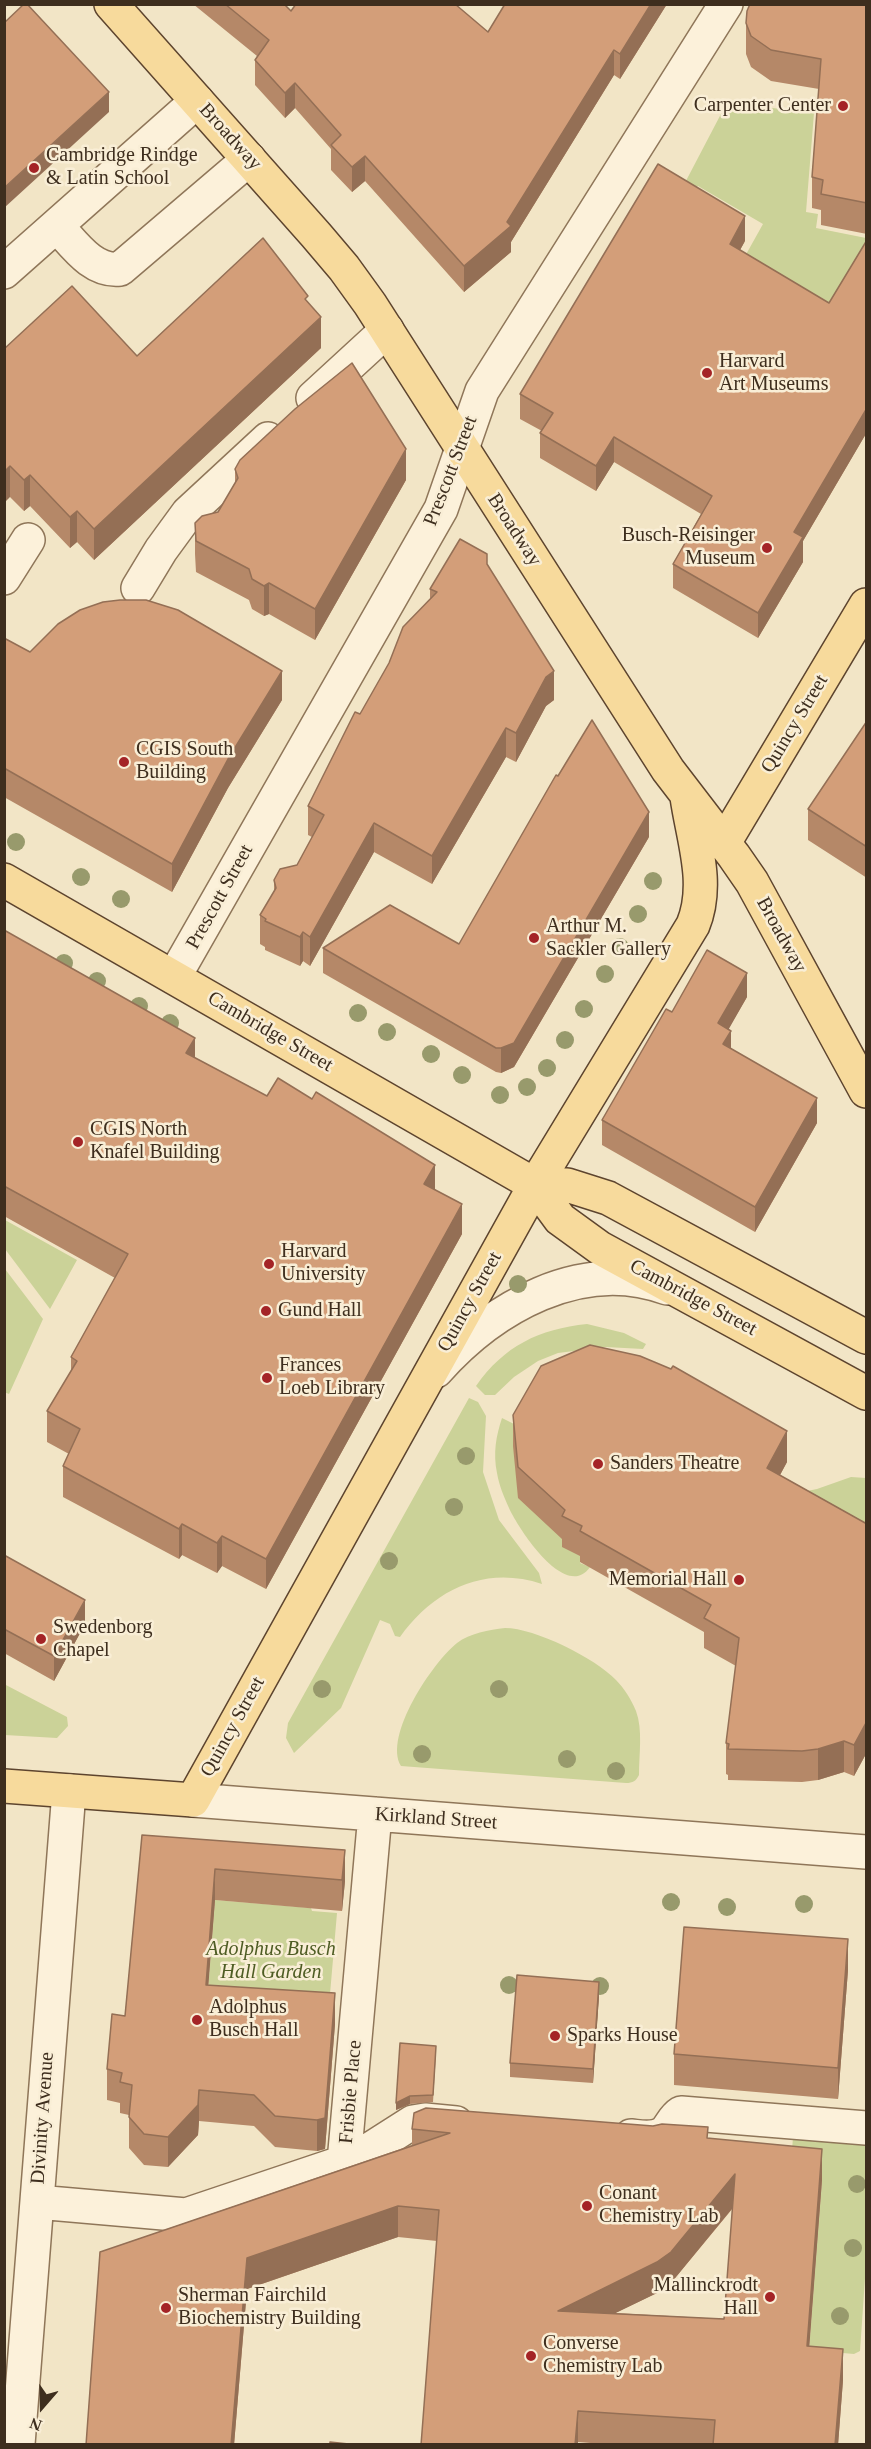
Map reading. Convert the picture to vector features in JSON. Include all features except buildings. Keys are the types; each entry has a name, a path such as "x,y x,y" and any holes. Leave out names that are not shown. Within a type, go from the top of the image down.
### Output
{"main road":[{"name":"Broadway","path":"111,4 344,268 387,330 462,450 687,796 752,882 867,1091"},
{"name":"Quincy Street","path":"724,843 867,605"},
{"name":"Quincy Street","path":"193,1800 535,1185 697,916 701,884 687,796"},
{"name":"Cambridge Street","path":"4,880 535,1185 548,1204 572,1229 600,1248 867,1393"},
{"name":"Cambridge Street","path":"535,1185 567,1185 608,1198 867,1337"},
{"name":"Kirkland Street","path":"4,1786 193,1800"}],"street":[{"name":"Prescott Street","path":"174,978 441,509 482,391 726,4"},
{"path":"4,272 197,101"},
{"path":"57,226 85,256 103,267 120,269 249,159"},
{"path":"138,588 161,550 188,513 387,330"},
{"path":"4,578 28,540"},
{"path":"425,1383 454,1352 498,1316 526,1300 561,1285 604,1278 632,1280 663,1287 697,1299"},
{"name":"Divinity Avenue","path":"18,2445 69,1791"},
{"name":"Kirkland Street","path":"193,1800 867,1852"},
{"name":"Frisbie Place","path":"37,2202 186,2216 344,2162 375,1814"},
{"path":"596,2133 654,2138 665,2131 673,2118 681,2113 867,2128"},
{"path":"344,2162 355,2159 413,2122 425,2120 482,2125"}],"green space":[{"path":"733,106 756,106 814,113 806,212 818,214 816,228 866,238 866,246 823,318 739,267 763,224 698,186 677,198 722,112"},
{"path":"5,1220 77,1260 50,1309 5,1249"},
{"path":"5,1269 43,1319 9,1394 4,1392"},
{"path":"587,1324 624,1333 646,1344 643,1349 606,1347 558,1353 538,1361 514,1377 495,1395 485,1395 476,1386 498,1360 524,1342 553,1330"},
{"path":"469,1398 478,1402 486,1416 483,1472 499,1520 539,1573 542,1584 521,1579 500,1578 481,1580 462,1586 428,1606 400,1637 395,1636 390,1624 380,1620 341,1708 294,1753 286,1738 288,1723"},
{"path":"502,1418 522,1428 565,1541 582,1557 580,1563 590,1567 580,1575 568,1575 556,1569 544,1558 522,1531 509,1508 499,1482 495,1458"},
{"path":"851,1477 866,1478 866,1555 767,1499 817,1489"},
{"path":"505,1628 532,1633 580,1654 606,1671 625,1690 636,1711 640,1734 639,1775 635,1780 626,1783 401,1766 397,1753 404,1719 413,1700 436,1666 462,1640 480,1632"},
{"path":"4,1684 67,1717 68,1726 57,1738 5,1735"},
{"name":"Adolphus Busch Hall Garden","path":"215,1900 311,1908 312,1911 337,1913 330,1994 206,2016"},
{"path":"793,2137 866,2142 866,2264 860,2351 854,2354 809,2350 822,2180 790,2177"}],"place":[{"name":"Carpenter Center","path":"843,106"},
{"name":"Cambridge Rindge & Latin School","path":"34,168"},
{"name":"Harvard Art Museums","path":"707,373"},
{"name":"Busch-Reisinger Museum","path":"767,548"},
{"name":"CGIS South Building","path":"124,762"},
{"name":"Arthur M. Sackler Gallery","path":"534,938"},
{"name":"CGIS North Knafel Building","path":"78,1142"},
{"name":"Harvard University","path":"269,1264"},
{"name":"Gund Hall","path":"266,1311"},
{"name":"Frances Loeb Library","path":"267,1378"},
{"name":"Sanders Theatre","path":"598,1464"},
{"name":"Memorial Hall","path":"739,1580"},
{"name":"Swedenborg Chapel","path":"41,1639"},
{"name":"Adolphus Busch Hall","path":"197,2020"},
{"name":"Sparks House","path":"555,2036"},
{"name":"Conant Chemistry Lab","path":"587,2206"},
{"name":"Mallinckrodt Hall","path":"770,2297"},
{"name":"Sherman Fairchild Biochemistry Building","path":"166,2308"},
{"name":"Converse Chemistry Lab","path":"531,2356"}]}
